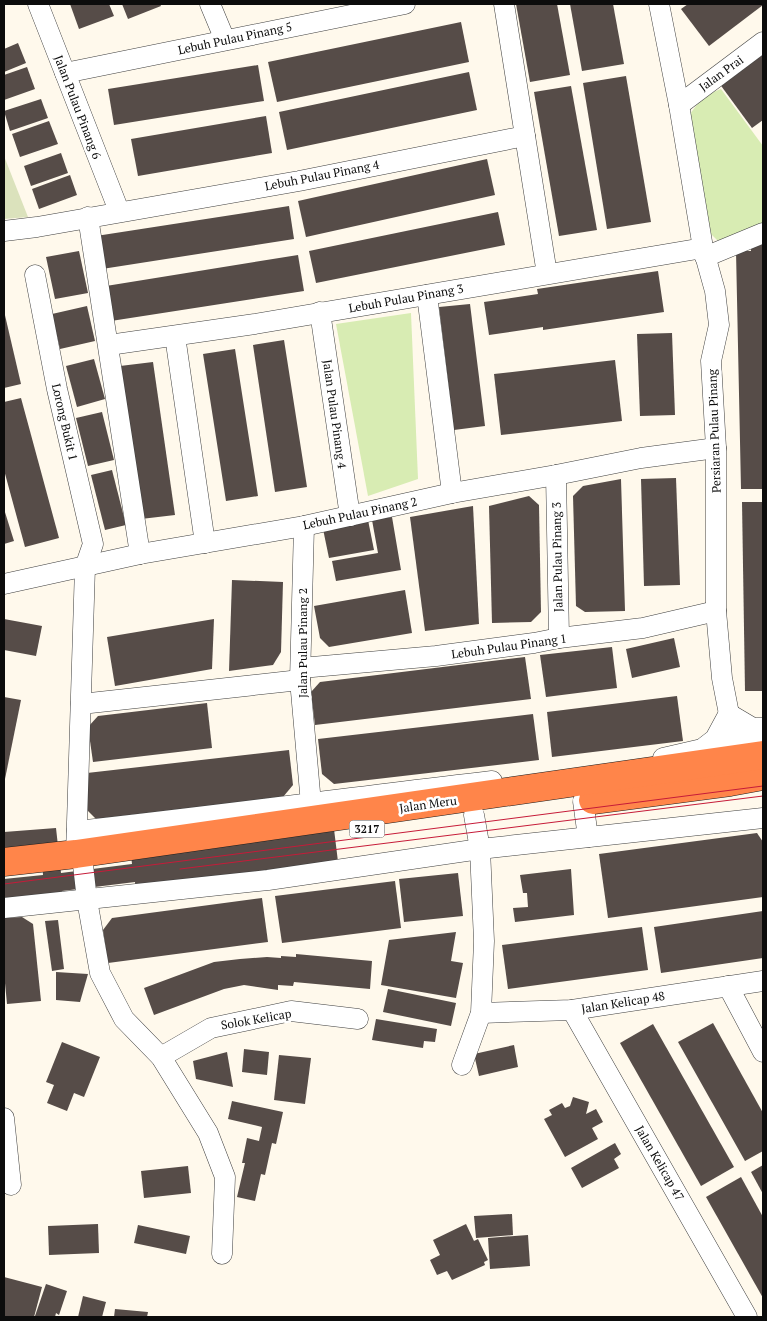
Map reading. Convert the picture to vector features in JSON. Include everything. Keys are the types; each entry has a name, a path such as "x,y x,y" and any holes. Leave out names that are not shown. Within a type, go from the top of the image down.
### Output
{"highway":[{"name":"Jalan Meru","path":"4,875 79,850 474,815 582,801 730,772 763,755"},
{"name":"Jalan Meru","path":"4,862 311,812 639,774 730,772 763,776"}],"street":[{"name":"Jalan Pulau Pinang 6","path":"38,4 119,211"},
{"path":"210,4 226,40"},
{"name":"Lebuh Pulau Pinang 5","path":"65,73 406,4"},
{"path":"504,4 547,274"},
{"name":"Persiaran Pulau Pinang","path":"659,4 679,104 704,252 715,291 719,325 711,361 716,448 716,611 722,678 729,714"},
{"name":"Jalan Prai","path":"679,104 763,42"},
{"name":"Lebuh Pulau Pinang 4","path":"4,230 37,226 299,180 525,136"},
{"path":"88,217 140,554"},
{"name":"Lebuh Pulau Pinang 3","path":"109,346 547,274 704,252 763,233"},
{"name":"Lorong Bukit 1","path":"35,274 57,389 93,544 85,567 79,850 100,973 124,1019 161,1057 208,1132 225,1177 222,1254"},
{"path":"427,295 452,494"},
{"name":"Jalan Pulau Pinang 4","path":"320,312 350,516"},
{"path":"176,336 205,544"},
{"name":"Lebuh Pulau Pinang 2","path":"4,584 140,554 304,526 452,494 641,458 716,448"},
{"name":"Jalan Pulau Pinang 3","path":"556,475 558,638"},
{"name":"Jalan Pulau Pinang 2","path":"304,526 300,674 311,812"},
{"name":"Lebuh Pulau Pinang 1","path":"81,704 643,628 716,611"},
{"path":"729,714 753,728 763,728"},
{"path":"729,714 743,739 763,746"},
{"path":"729,714 730,772"},
{"path":"639,774 665,756 702,749 715,739 729,714"},
{"path":"582,801 588,837"},
{"path":"462,1065 481,1013 484,941 480,849 474,815"},
{"path":"4,908 268,880 480,849 763,818"},
{"name":"Jalan Kelicap 48","path":"481,1013 572,1010 763,981"},
{"path":"728,986 763,1052"},
{"name":"Jalan Kelicap 47","path":"572,1010 747,1317"},
{"name":"Solok Kelicap","path":"161,1057 211,1028 291,1011 358,1018"},
{"path":"4,1118 11,1185"}],"green space":[{"path":"721,89 763,146 763,224 718,241 711,234 690,114 703,99"},
{"path":"4,156 28,217 4,219"},
{"path":"411,313 418,479 368,496 336,324"}],"building":[{"path":"70,4 109,4 114,16 79,29"},
{"path":"122,4 160,4 161,6 128,19"},
{"path":"516,4 557,4 570,75 530,82"},
{"path":"570,4 613,4 624,64 582,71"},
{"path":"688,4 763,5 709,46 681,9"},
{"path":"461,22 469,62 277,102 268,62"},
{"path":"18,43 26,63 4,72 4,49"},
{"path":"763,49 763,120 752,128 719,83"},
{"path":"258,65 264,101 114,125 108,89"},
{"path":"27,67 35,89 4,100 4,75"},
{"path":"469,72 477,110 287,150 279,112"},
{"path":"626,76 651,222 607,229 583,83"},
{"path":"571,86 597,230 559,236 534,92"},
{"path":"41,99 48,118 10,131 4,111"},
{"path":"266,116 272,153 138,176 131,139"},
{"path":"49,121 58,144 20,157 12,134"},
{"path":"61,153 68,173 31,186 24,166"},
{"path":"487,159 495,195 306,237 298,201"},
{"path":"70,175 77,195 39,209 32,189"},
{"path":"289,206 294,239 102,269 96,236"},
{"path":"498,212 505,245 316,283 309,251"},
{"path":"763,234 763,489 741,489 736,251 751,251 751,243"},
{"path":"79,251 88,293 55,299 46,257"},
{"path":"298,255 304,291 111,321 106,286"},
{"path":"658,271 664,312 543,330 543,327 489,335 484,302 538,294 537,289"},
{"path":"470,304 485,426 454,430 439,307"},
{"path":"87,306 95,341 60,349 52,314"},
{"path":"4,311 21,384 4,388"},
{"path":"672,333 675,415 640,416 637,334"},
{"path":"284,340 307,487 275,492 253,345"},
{"path":"235,349 258,496 226,501 203,354"},
{"path":"94,359 105,399 77,407 66,366"},
{"path":"615,360 622,421 501,435 494,374"},
{"path":"153,362 175,515 141,519 120,366"},
{"path":"21,398 59,538 25,547 4,470 4,402"},
{"path":"102,412 114,460 88,466 76,418"},
{"path":"112,470 126,525 105,530 91,475"},
{"path":"676,478 680,585 644,586 641,479"},
{"path":"621,479 625,611 585,612 576,606 573,496 583,486"},
{"path":"529,496 539,505 541,612 531,622 492,623 489,506"},
{"path":"742,502 763,502 763,691 745,691"},
{"path":"473,506 479,624 425,631 410,517"},
{"path":"4,509 14,541 4,544"},
{"path":"392,517 401,570 336,581 332,561 378,553 372,520"},
{"path":"368,520 374,550 329,558 323,529"},
{"path":"232,580 283,582 281,652 273,665 229,671"},
{"path":"405,590 412,633 329,647 320,638 314,606"},
{"path":"4,619 42,626 36,656 4,650"},
{"path":"214,619 212,669 115,686 107,637"},
{"path":"674,638 680,667 632,678 626,649"},
{"path":"612,647 617,688 546,697 540,655"},
{"path":"525,657 531,699 315,725 311,692 320,682"},
{"path":"677,696 683,741 552,757 547,712"},
{"path":"4,697 21,700 5,779 4,779"},
{"path":"207,703 212,748 93,762 88,727 98,716"},
{"path":"533,714 539,760 334,784 322,774 318,739"},
{"path":"289,750 293,785 283,797 96,819 85,808 87,773"},
{"path":"333,821 340,878 137,902 135,882 62,891 63,897 4,898 4,879 43,875 41,846 4,849 4,832 56,828 61,873 132,864 130,845"},
{"path":"757,833 763,842 763,897 608,918 599,854"},
{"path":"571,869 574,915 515,922 513,908 528,907 527,893 523,893 520,875"},
{"path":"458,873 463,916 404,922 399,879"},
{"path":"395,881 401,928 282,943 275,896"},
{"path":"262,898 268,942 108,963 103,930 112,918"},
{"path":"763,911 763,958 661,973 654,927"},
{"path":"22,917 33,924 41,1001 7,1004 4,973 4,918"},
{"path":"58,920 64,969 52,971 45,921"},
{"path":"642,927 648,970 508,989 502,945"},
{"path":"456,932 451,961 463,963 456,998 381,985 389,940"},
{"path":"296,954 372,961 370,989 294,982 293,986 278,985 278,990 244,985 224,989 154,1015 144,988 214,962 267,957 281,958 281,956 296,957"},
{"path":"56,972 88,974 80,1002 56,1000"},
{"path":"388,989 456,1003 451,1026 383,1012"},
{"path":"376,1019 437,1029 435,1042 424,1041 423,1048 372,1040"},
{"path":"713,1023 763,1113 763,1151 745,1161 678,1042"},
{"path":"653,1024 734,1167 701,1186 620,1043"},
{"path":"62,1042 100,1057 84,1097 74,1093 67,1111 47,1103 54,1085 46,1082"},
{"path":"514,1045 518,1067 479,1076 474,1054"},
{"path":"244,1049 269,1052 267,1075 242,1072"},
{"path":"227,1052 233,1087 196,1079 193,1061"},
{"path":"279,1055 311,1058 305,1104 274,1100"},
{"path":"573,1097 589,1102 586,1114 596,1109 603,1122 592,1128 598,1139 565,1157 544,1119 552,1115 549,1110 562,1103 565,1108 570,1106"},
{"path":"232,1101 283,1112 276,1144 272,1143 265,1175 261,1174 255,1201 237,1197 245,1163 242,1163 247,1138 259,1141 262,1127 228,1119"},
{"path":"615,1143 621,1154 614,1159 619,1168 582,1188 571,1168"},
{"path":"763,1165 763,1194 751,1172"},
{"path":"188,1166 191,1193 144,1198 141,1171"},
{"path":"741,1177 763,1217 763,1298 706,1197"},
{"path":"512,1214 513,1235 476,1238 474,1216"},
{"path":"98,1224 99,1253 49,1255 48,1226"},
{"path":"466,1224 474,1241 478,1239 488,1260 484,1262 485,1265 452,1280 447,1271 437,1275 430,1260 440,1255 433,1240"},
{"path":"138,1225 190,1236 186,1254 134,1243"},
{"path":"528,1235 530,1266 490,1269 488,1238"},
{"path":"4,1277 42,1287 34,1317 4,1317"},
{"path":"46,1284 67,1291 59,1315 56,1313 55,1317 35,1316"},
{"path":"83,1296 106,1302 102,1317 78,1317"},
{"path":"115,1309 148,1312 147,1317 114,1317"}],"tram line":[{"path":"4,884 763,786"},
{"path":"180,869 763,796"}]}
